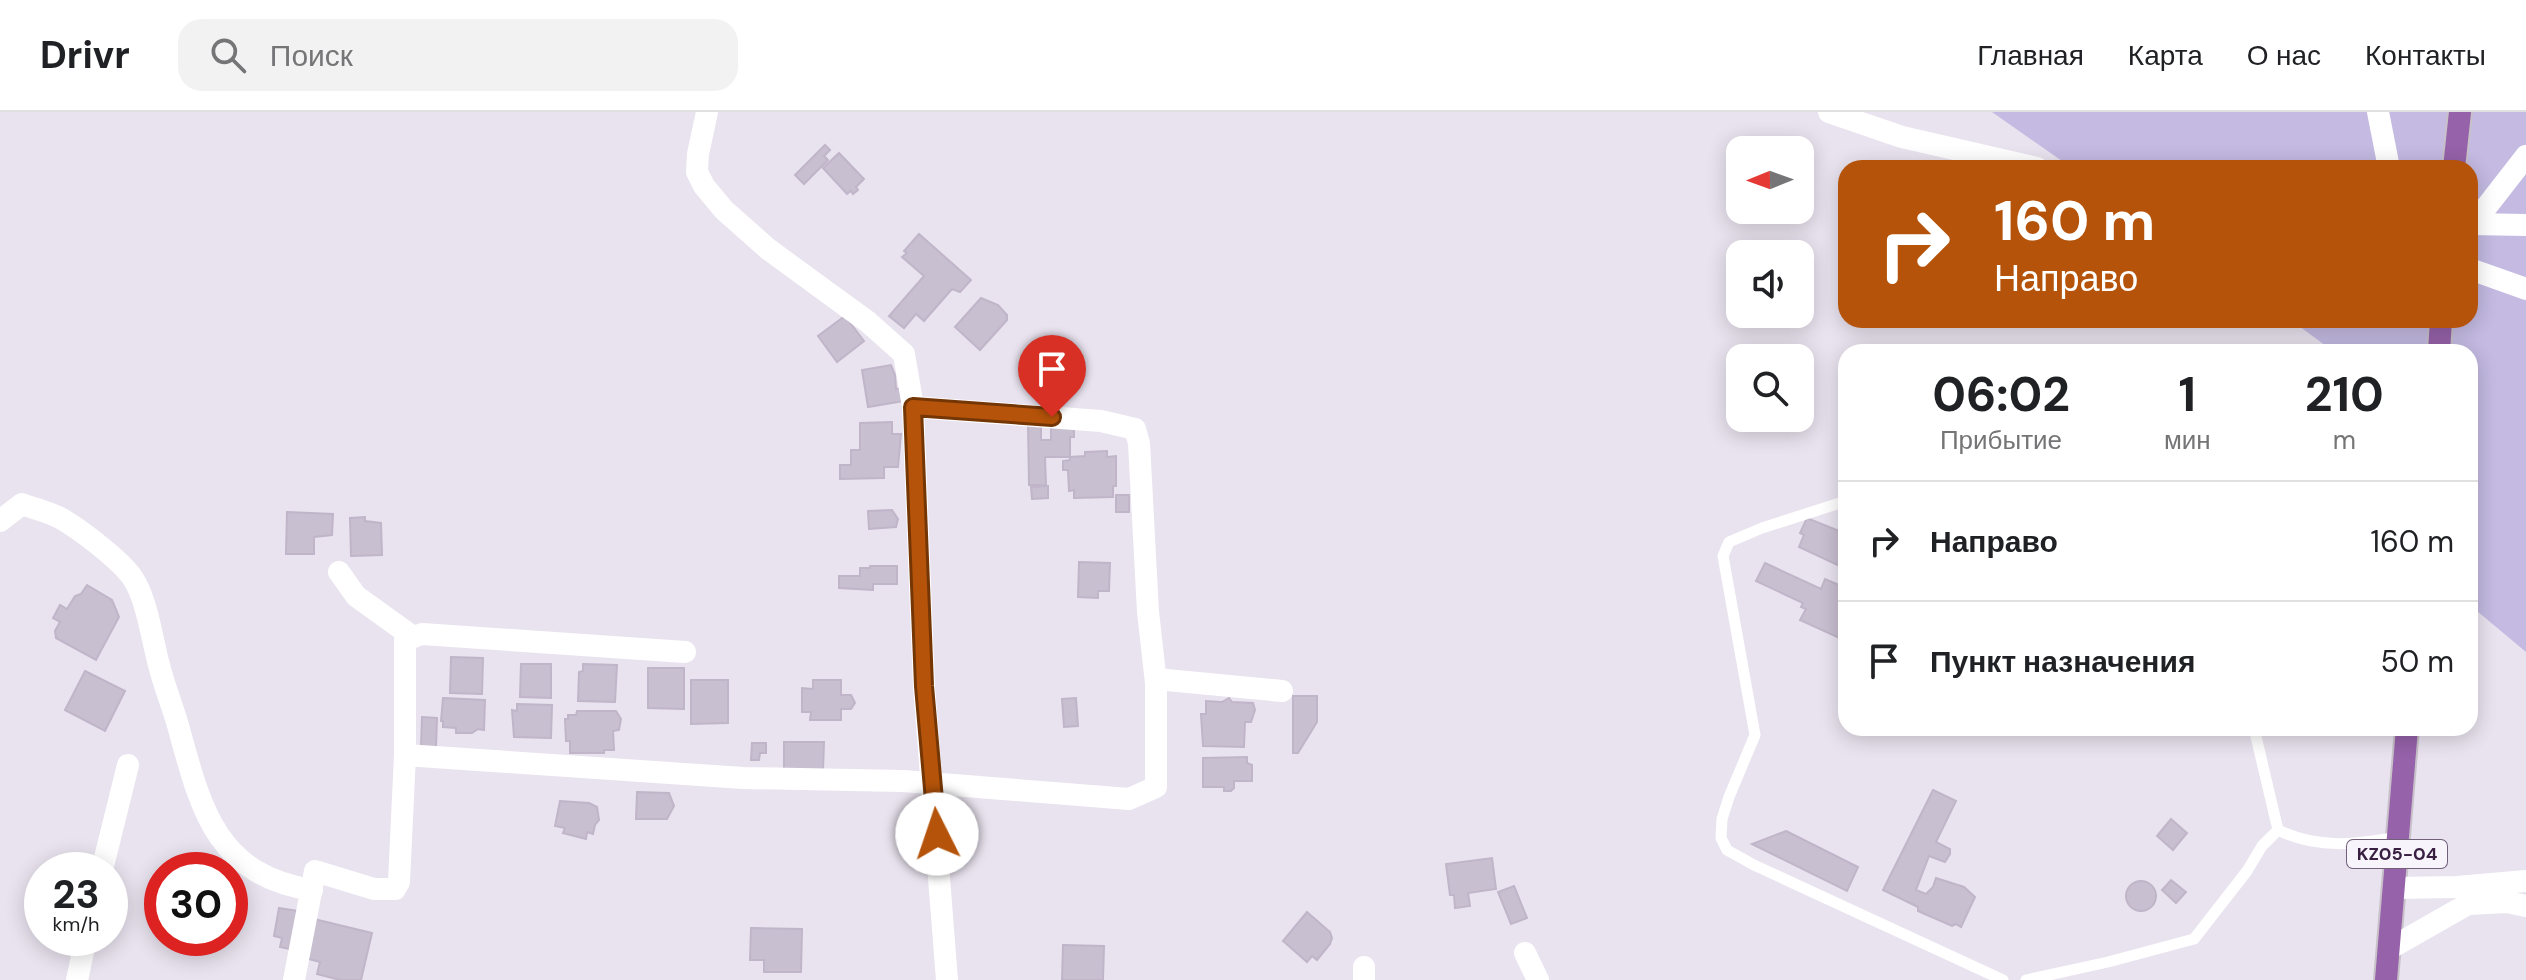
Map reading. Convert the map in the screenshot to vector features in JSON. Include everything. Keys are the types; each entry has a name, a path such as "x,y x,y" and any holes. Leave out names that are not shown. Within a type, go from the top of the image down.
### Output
{"main road":[{"path":"2455,160 2460,112"},
{"name":"KZ05-04","path":"2386,980 2406,736"}],"street":[{"path":"707,112 697,172 704,186 724,210 768,249 868,322 904,354 913,407 924,686 947,980"},
{"path":"1829,112 1902,137 2002,160"},
{"path":"2378,112 2387,160"},
{"path":"2478,212 2484,210 2526,156"},
{"path":"2478,224 2526,225"},
{"path":"2478,272 2526,289"},
{"path":"405,755 743,778 903,781 1129,799 1156,787 1156,679 1148,612 1139,443 1135,429 1101,421 913,407"},
{"path":"3,513 22,504 61,518 114,558 134,578 151,628 159,667 172,702 194,785 209,819 230,851 253,872 273,881 312,890"},
{"path":"339,572 356,596 413,637"},
{"path":"294,980 315,871 374,889 395,889 399,882 405,755 405,640 422,634 685,652"},
{"path":"1156,679 1282,691"},
{"path":"106,852 128,765"},
{"path":"2394,888 2526,881"},
{"path":"2389,949 2468,904 2507,902 2526,906"},
{"path":"1525,953 1538,980"},
{"path":"77,980 82,956"}],"lane":[{"path":"1838,504 1729,542 1723,556 1755,735 1729,797 1722,819 1721,838 1727,850 1754,865 2003,980"},
{"path":"2256,736 2278,830"},
{"path":"2278,830 2297,839 2326,844 2360,844 2398,837"},
{"path":"2026,980 2194,939 2247,871 2262,846 2278,830"}],"shaded area":[{"path":"1992,112 2526,112 2526,652 2478,612 2478,344 2323,344 2302,328 2478,328 2478,160 2061,160"}],"building":[{"path":"825,145 830,150 824,156 828,160 804,184 795,175"},
{"path":"839,153 864,179 853,194 851,191 847,194 823,168"},
{"path":"919,234 971,280 960,292 952,289 924,321 916,314 904,328 889,316 924,276 902,257"},
{"path":"981,298 998,305 1007,315 1007,320 980,350 955,327"},
{"path":"845,316 864,341 837,362 818,336"},
{"path":"891,365 896,389 902,388 904,401 868,407 862,370"},
{"path":"892,422 892,434 901,434 898,467 884,467 884,478 840,479 840,465 851,465 851,450 860,450 860,423"},
{"path":"1028,423 1041,423 1041,440 1051,440 1051,423 1074,427 1074,437 1070,437 1070,457 1045,457 1046,485 1029,485"},
{"path":"1107,451 1107,457 1116,456 1113,497 1074,498 1074,490 1069,491 1068,470 1063,470 1063,461 1085,456 1085,452"},
{"path":"1048,486 1048,498 1032,499 1031,487"},
{"path":"1116,495 1129,495 1129,512 1116,512"},
{"path":"892,510 898,519 896,527 869,529 868,511"},
{"path":"287,512 333,514 332,535 314,537 314,554 286,554"},
{"path":"365,517 365,521 381,523 382,555 351,556 350,518"},
{"path":"1807,518 1838,531 1838,565 1799,547 1804,535 1800,533"},
{"path":"1079,562 1110,563 1109,591 1098,591 1098,598 1078,597"},
{"path":"1765,563 1821,589 1825,579 1838,585 1838,637 1800,620 1806,609 1801,607 1803,603 1756,581"},
{"path":"897,566 897,584 873,584 873,590 839,588 839,576 860,576 860,568"},
{"path":"87,585 112,600 119,617 96,660 56,638 55,631 60,622 53,618 60,605 67,609"},
{"path":"451,657 483,658 482,694 450,693"},
{"path":"521,664 551,664 551,698 520,697"},
{"path":"583,664 617,665 615,702 578,701 579,672 583,671"},
{"path":"648,668 684,668 684,709 648,708"},
{"path":"85,671 125,691 105,731 65,710"},
{"path":"691,680 728,680 728,723 691,724"},
{"path":"813,680 841,680 841,695 851,695 855,703 851,709 841,709 841,720 810,720 811,712 802,712 802,688 813,689"},
{"path":"1293,696 1317,696 1317,722 1298,753 1293,753"},
{"path":"443,698 485,700 484,730 456,733 456,728 443,727"},
{"path":"1076,698 1078,726 1064,727 1062,699"},
{"path":"1229,698 1232,702 1253,703 1255,710 1251,722 1245,722 1244,747 1203,746 1201,714 1206,714 1206,701 1222,702"},
{"path":"517,704 552,705 551,738 514,737 512,710 517,711"},
{"path":"577,711 616,711 621,719 619,730 613,731 614,750 570,753 565,719 568,715 576,715"},
{"path":"422,717 437,718 436,748 421,747"},
{"path":"784,742 824,742 823,771 784,770"},
{"path":"752,743 766,743 766,753 760,753 759,760 751,760"},
{"path":"1247,757 1247,763 1252,765 1252,781 1234,781 1231,791 1224,791 1224,787 1203,787 1203,758"},
{"path":"1933,790 1956,801 1936,842 1950,849 1950,854 1945,862 1929,856 1916,890 1926,894 1936,878 1964,887 1975,897 1961,927 1918,911 1918,907 1883,890"},
{"path":"637,792 669,793 674,806 667,819 636,819"},
{"path":"560,801 589,803 597,807 599,820 593,834 587,832 586,839 563,833 565,828 555,826"},
{"path":"2171,819 2187,833 2173,850 2157,836"},
{"path":"1786,831 1858,867 1847,891 1752,844"},
{"path":"1492,858 1496,889 1468,893 1470,906 1455,908 1446,864"},
{"path":"2171,880 2186,892 2176,903 2162,890"},
{"path":"2141,881 2147,882 2155,890 2155,902 2147,910 2141,911 2135,910 2127,902 2126,896 2127,890 2135,882"},
{"path":"1514,886 1527,918 1511,924 1498,892"},
{"path":"279,908 305,912 295,950 280,947 282,938 274,936"},
{"path":"1307,912 1330,932 1332,938 1317,960 1312,956 1307,962 1283,941"},
{"path":"314,919 372,933 361,980 340,980 317,974 320,962 305,958"},
{"path":"751,928 802,929 801,972 764,972 764,960 750,960"},
{"path":"1063,945 1104,946 1103,980 1062,980"}],"route":[{"path":"937,834 924,686 913,407 1052,417"}]}
